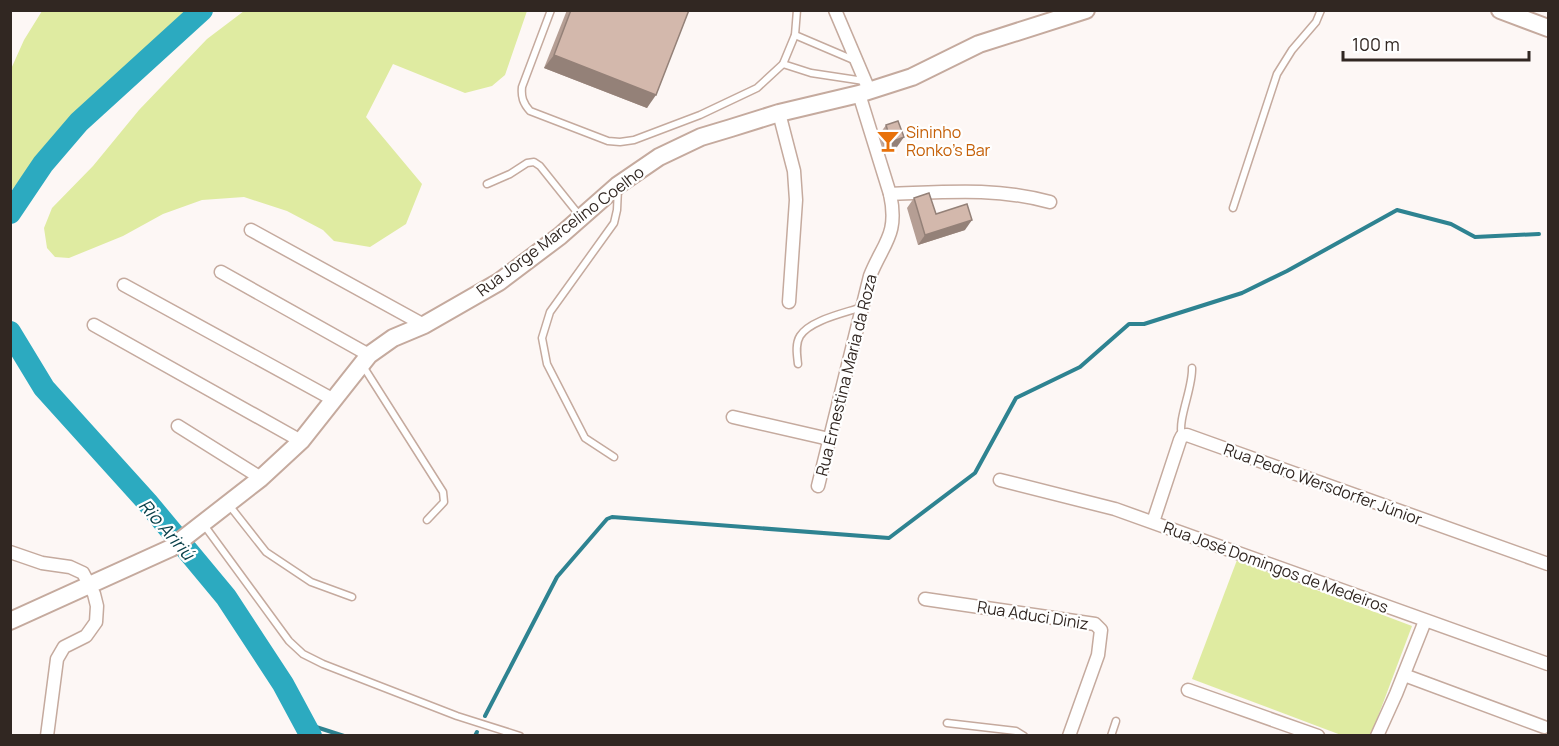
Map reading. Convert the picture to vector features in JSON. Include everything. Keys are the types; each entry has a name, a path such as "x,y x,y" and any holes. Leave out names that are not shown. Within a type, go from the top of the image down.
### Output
{"street":[{"name":"Rua Ernestina Maria da Roza","path":"818,486 862,306 874,266 890,239 892,218 890,194 865,89 856,61 834,10"},
{"name":"Rua Jorge Marcelino Coelho","path":"10,621 171,548 261,478 301,441 365,359 393,338 424,325 500,282 560,236 618,185 659,157 701,137 912,77 958,53 1002,35 1086,10"},
{"path":"1500,10 1548,28"},
{"path":"779,113 794,171 796,200 789,302"},
{"path":"890,194 987,191 1016,194 1050,202"},
{"path":"251,230 424,325"},
{"path":"221,272 365,359"},
{"path":"124,285 334,400"},
{"path":"94,325 301,441"},
{"path":"733,417 829,439"},
{"path":"178,426 261,478"},
{"name":"Rua Pedro Wersdorfer Júnior","path":"1182,436 1187,435 1548,564"},
{"path":"1153,522 1182,436"},
{"name":"Rua José Domingos de Medeiros","path":"1000,480 1115,509 1548,664"},
{"path":"10,552 42,563 70,567 83,573 97,606 96,622 86,636 64,647 57,659 47,735"},
{"name":"Rua Aduci Diniz","path":"925,598 1095,624 1101,630 1098,655 1069,735"},
{"path":"1377,735 1425,621"},
{"path":"1404,675 1544,727"},
{"path":"1188,690 1318,735"}],"lane":[{"path":"551,10 522,87 521,96 524,104 530,111 608,141 620,142 634,140 700,115 757,88 783,64 795,35 796,10"},
{"path":"1233,208 1277,74 1292,50 1316,22 1320,10"},
{"path":"795,35 856,61"},
{"path":"783,64 865,89"},
{"path":"487,184 502,179 527,163 534,162 540,166 580,217"},
{"path":"614,457 585,438 547,364 542,338 550,312 614,223 618,185"},
{"path":"798,364 797,344 800,336 806,330 814,324 862,306"},
{"path":"365,359 442,492 444,502 427,520"},
{"path":"1182,436 1181,427 1192,368"},
{"path":"228,504 266,552 311,582 352,597"},
{"path":"198,528 303,654 323,664 457,716 520,735"},
{"path":"1111,735 1116,721"},
{"path":"947,723 1016,731 1024,735"}],"green space":[{"path":"42,11 193,11 37,157 11,191 11,69 24,40"},
{"path":"244,11 527,11 505,75 492,86 465,93 393,64 366,117 422,184 406,224 370,247 334,241 323,230 287,211 244,197 202,200 163,214 123,236 69,258 55,257 47,248 44,228 52,208 93,166 139,110 207,39"},
{"path":"1237,560 1412,626 1371,735 1341,735 1192,679"}],"building":[{"path":"571,10 689,10 656,95 554,55"},
{"path":"898,121 904,137 891,142 886,125"},
{"path":"929,193 936,214 967,204 972,220 925,235 914,198"}],"waterway":[{"name":"Rio Aririú","path":"10,213 43,164 79,122 202,10"},
{"path":"485,716 557,577 607,519 612,517 889,538 975,473 1016,398 1080,367 1129,324 1144,324 1242,293 1287,271 1397,210 1451,224 1475,237 1539,234"},
{"name":"Rio Aririú","path":"10,332 44,388 147,502 226,597 283,684 311,736"},
{"path":"309,729 313,726 344,736"},
{"path":"475,736 477,732"}],"place":[{"name":"Sininho Ronko's Bar","path":"888,141"}]}
